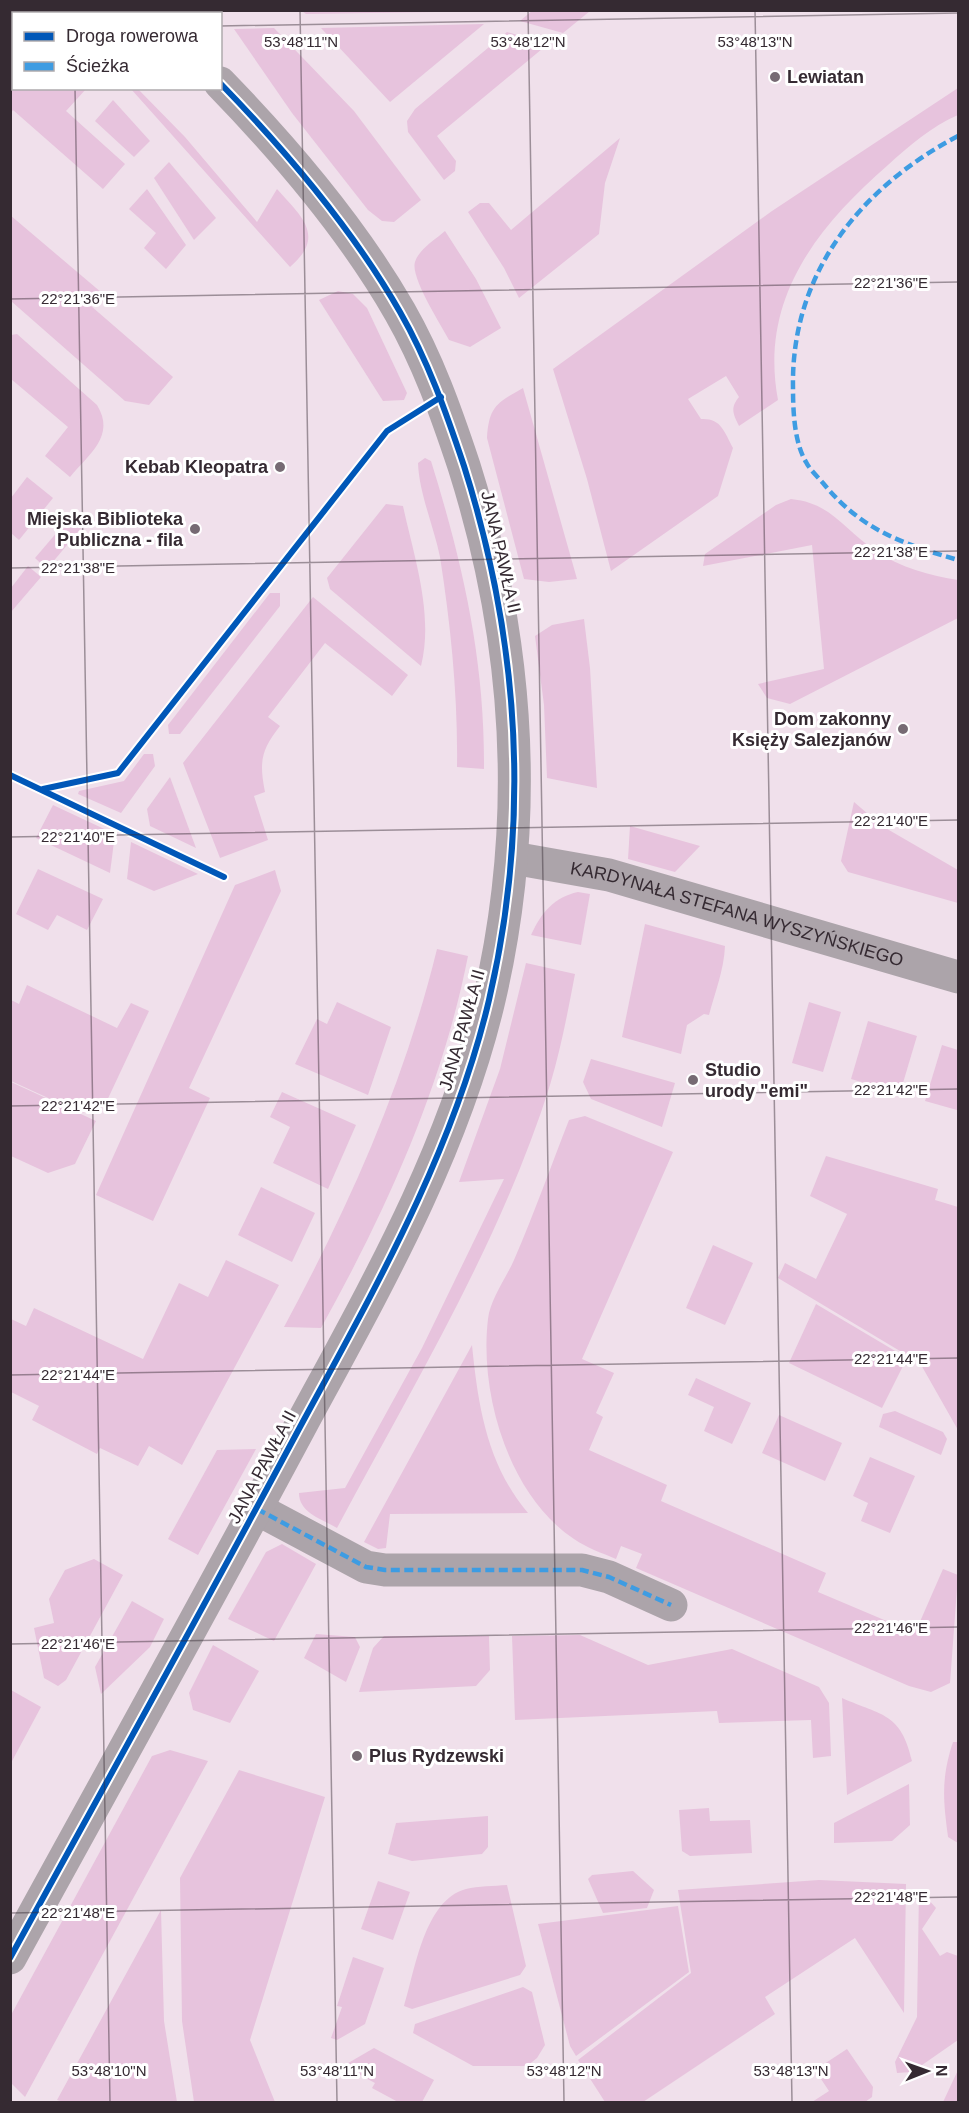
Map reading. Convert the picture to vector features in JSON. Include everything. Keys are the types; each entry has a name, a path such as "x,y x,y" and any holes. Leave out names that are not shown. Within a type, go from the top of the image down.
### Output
{"street":[{"name":"JANA PAWŁA II","path":"10,1958 257,1509 392,1256 448,1131 488,1003 513,858 515,740 502,616 478,513 441,397 418,345 371,265 296,166 222,84"},
{"name":"KARDYNAŁA STEFANA WYSZYŃSKIEGO","path":"513,858 609,875 958,977"},
{"path":"257,1509 366,1567 385,1570 582,1570 609,1577 671,1605"}],"shaded area":[{"path":"11,10 26,12 12,12 12,90 85,90 66,111 125,164 103,189 13,110 11,113"},
{"path":"533,10 590,11 563,33 520,21"},
{"path":"302,11 500,11 306,14"},
{"path":"483,24 390,102 321,28"},
{"path":"274,28 354,111 421,200 394,222 382,221 368,210 292,113 234,29"},
{"path":"507,32 548,44 437,136 456,161 455,171 444,180 408,132 407,121 415,109"},
{"path":"958,88 958,115 921,137 862,189 817,240 799,268 786,298 777,329 774,363 778,400 739,426 733,411 734,404 739,397 726,376 688,399 701,419 718,423 733,448 718,496 611,571 587,479 553,369 772,211"},
{"path":"132,90 139,90 185,137 257,222 277,189 295,209 302,218 308,236 307,246 290,267"},
{"path":"113,100 150,141 134,157 95,121"},
{"path":"620,138 605,183 599,234 519,298 504,268 468,212 480,203 489,203 511,230"},
{"path":"169,162 216,218 194,240 154,178"},
{"path":"147,189 186,245 166,269 144,248 156,233 129,209"},
{"path":"10,215 102,293 91,306 173,377 149,405 125,401 11,301"},
{"path":"445,231 476,279 501,328 470,347 449,340 421,289 415,269 415,262 420,253"},
{"path":"338,291 353,294 367,308 407,393 404,400 383,401 319,300"},
{"path":"17,334 97,405 102,416 102,435 98,444 70,477 45,456 68,427 11,379 11,335"},
{"path":"523,388 577,579 549,582 524,579 487,438 492,412 501,402"},
{"path":"425,458 431,461 443,499 470,613 481,690 484,769 457,767 455,688 447,610 440,557 419,474 418,463"},
{"path":"27,477 53,498 19,540 11,533 11,498"},
{"path":"791,499 817,506 827,512 865,543 895,562 926,573 958,580 958,618 790,704 767,698 758,684 824,669 812,545 703,566 705,554 776,505"},
{"path":"386,504 403,506 417,565 425,626 421,666 330,589 327,578"},
{"path":"76,510 87,521 47,569 35,558"},
{"path":"28,566 41,577 11,612 11,588"},
{"path":"270,593 280,593 280,606 180,734 169,734 168,725"},
{"path":"313,597 408,675 392,696 325,643 268,717 280,726 269,742 263,757 262,772 265,792 254,796 268,840 220,858 183,763"},
{"path":"584,619 590,668 597,788 547,778 544,705 535,636 552,625"},
{"path":"144,754 153,754 155,766 121,813 78,794 79,791 124,781"},
{"path":"170,777 196,848 150,826 147,809"},
{"path":"854,802 882,826 958,870 958,903 848,872 841,861"},
{"path":"53,805 115,834 110,873 36,838"},
{"path":"630,826 700,846 675,872 628,859"},
{"path":"131,842 198,874 154,891 127,879"},
{"path":"38,869 103,899 87,930 57,915 48,930 16,914"},
{"path":"275,870 281,891 189,1088 210,1098 153,1221 96,1195 235,885"},
{"path":"578,892 590,894 581,945 531,935 549,907 562,898"},
{"path":"645,924 725,946 721,972 709,1015 704,1014 687,1025 681,1054 622,1037"},
{"path":"437,949 468,956 443,1053 409,1148 368,1239 321,1328 284,1327 331,1236 372,1143 408,1048"},
{"path":"526,963 575,974 550,1085 507,1200 481,1256 425,1366 337,1528 307,1510 300,1500 299,1493 345,1488 422,1348 504,1179 459,1182 500,1069"},
{"path":"27,985 117,1028 131,1003 149,1011 104,1107 81,1113 11,1081 11,1000 19,1004"},
{"path":"337,1002 391,1027 368,1095 295,1064 317,1019 327,1024"},
{"path":"809,1002 841,1012 823,1072 792,1063"},
{"path":"868,1021 917,1036 900,1093 851,1079"},
{"path":"942,1045 958,1050 957,1110 925,1101"},
{"path":"591,1059 675,1083 662,1127 591,1099 583,1082"},
{"path":"11,1082 96,1121 75,1164 48,1173 11,1156"},
{"path":"282,1092 356,1125 328,1189 273,1163 290,1127 270,1117"},
{"path":"585,1116 673,1152 582,1359 614,1373 596,1413 603,1417 589,1450 667,1485 661,1501 826,1573 818,1592 915,1633 943,1569 958,1575 950,1683 931,1692 909,1686 636,1568 642,1554 621,1546 616,1559 595,1550 574,1539 551,1520 532,1497 503,1441 494,1410 488,1379 486,1348 488,1319 495,1297 514,1260 569,1120"},
{"path":"826,1156 938,1189 935,1200 958,1207 958,1430 920,1363 778,1278 785,1263 816,1279 847,1214 810,1196"},
{"path":"261,1187 315,1213 292,1262 238,1235"},
{"path":"713,1245 753,1263 725,1325 686,1308"},
{"path":"226,1260 279,1285 182,1465 149,1446 138,1466 100,1448 97,1454 32,1420 39,1406 11,1392 11,1319 26,1326 34,1308 143,1359 179,1283 208,1297"},
{"path":"816,1304 907,1358 882,1408 789,1363"},
{"path":"472,1345 482,1412 494,1455 514,1494 528,1513 390,1514 386,1548 378,1549 364,1542"},
{"path":"696,1378 751,1403 732,1444 704,1431 714,1407 688,1395"},
{"path":"895,1411 943,1432 947,1439 941,1455 879,1427 883,1414"},
{"path":"779,1415 842,1443 825,1481 762,1453"},
{"path":"256,1449 198,1555 168,1539 217,1450"},
{"path":"870,1457 915,1476 890,1533 861,1521 868,1503 853,1496"},
{"path":"282,1544 316,1564 274,1641 228,1619 266,1552"},
{"path":"94,1559 123,1575 66,1680 58,1686 44,1678 34,1628 54,1623 49,1599 65,1570"},
{"path":"132,1601 164,1619 150,1647 101,1694 95,1667"},
{"path":"316,1634 355,1637 360,1647 346,1682 304,1658"},
{"path":"580,1635 648,1665 732,1649 819,1687 829,1703 831,1756 813,1758 811,1720 719,1723 717,1711 515,1720 512,1636"},
{"path":"384,1636 489,1636 490,1670 476,1686 359,1692 373,1648"},
{"path":"213,1645 259,1671 230,1723 193,1710 189,1693"},
{"path":"11,1690 41,1707 11,1763"},
{"path":"842,1698 879,1713 896,1725 908,1745 912,1761 847,1795"},
{"path":"953,1742 958,1742 958,1843 948,1837 944,1800 946,1767"},
{"path":"170,1750 208,1761 25,2097 11,2083 11,2015 152,1756"},
{"path":"239,1770 325,1797 250,2040 275,2102 194,2102 182,2021 180,1878"},
{"path":"909,1784 910,1825 892,1841 834,1843 834,1823"},
{"path":"709,1808 710,1821 750,1820 752,1853 690,1856 682,1851 679,1810"},
{"path":"488,1816 488,1847 482,1854 412,1861 388,1854 396,1823"},
{"path":"633,1871 654,1890 647,1908 603,1913 588,1879 592,1875"},
{"path":"819,1880 906,1884 904,2013 855,1938 765,1997 775,2014 643,2102 605,2102 578,2060 691,1973 678,1890"},
{"path":"378,1881 410,1892 393,1940 361,1929"},
{"path":"507,1885 526,1966 520,1975 412,2009 404,2006 423,1938 440,1907 452,1896 466,1889"},
{"path":"919,1889 936,1908 922,1929 940,1956 947,1952 958,1956 958,2040 912,2072 897,2073 895,2062 917,2017"},
{"path":"678,1906 689,1972 576,2056 570,2046 538,1924"},
{"path":"161,1910 164,2021 177,2102 64,2102 57,2100"},
{"path":"353,1957 384,1968 365,2024 337,2040 331,2038 342,2007 337,2006"},
{"path":"523,1987 532,1992 545,2045 537,2058 527,2066 473,2066 413,2033 415,2024"},
{"path":"374,2048 434,2080 422,2102 398,2102 372,2088 375,2083 343,2066"},
{"path":"847,2049 873,2087 872,2097 865,2102 812,2102 829,2091 815,2070"},
{"path":"958,2070 958,2102 943,2102"}],"marked path":[{"path":"958,136 923,157 891,181 863,208 838,238 819,271 804,307 796,346 793,387 795,426 802,454 810,468 837,499 852,513 884,533 919,548 958,560"},
{"path":"257,1509 366,1567 385,1570 582,1570 609,1577 671,1605"}],"cycle path":[{"path":"10,1958 356,1324 409,1220 455,1112 474,1057 489,1000 502,933 511,865 514,798 513,731 507,664 497,598 483,532 464,466 443,406 410,330 361,250 294,164 222,85"},
{"path":"43,789 118,773 387,431 441,397"},
{"path":"10,775 224,877"}],"place":[{"name":"Lewiatan","path":"775,77"},
{"name":"Kebab Kleopatra","path":"280,467"},
{"name":"Miejska Biblioteka Publiczna - fila","path":"195,529"},
{"name":"Dom zakonny Księży Salezjanów","path":"903,729"},
{"name":"Studio urody \"emi\"","path":"693,1080"},
{"name":"Plus Rydzewski","path":"357,1756"}]}
